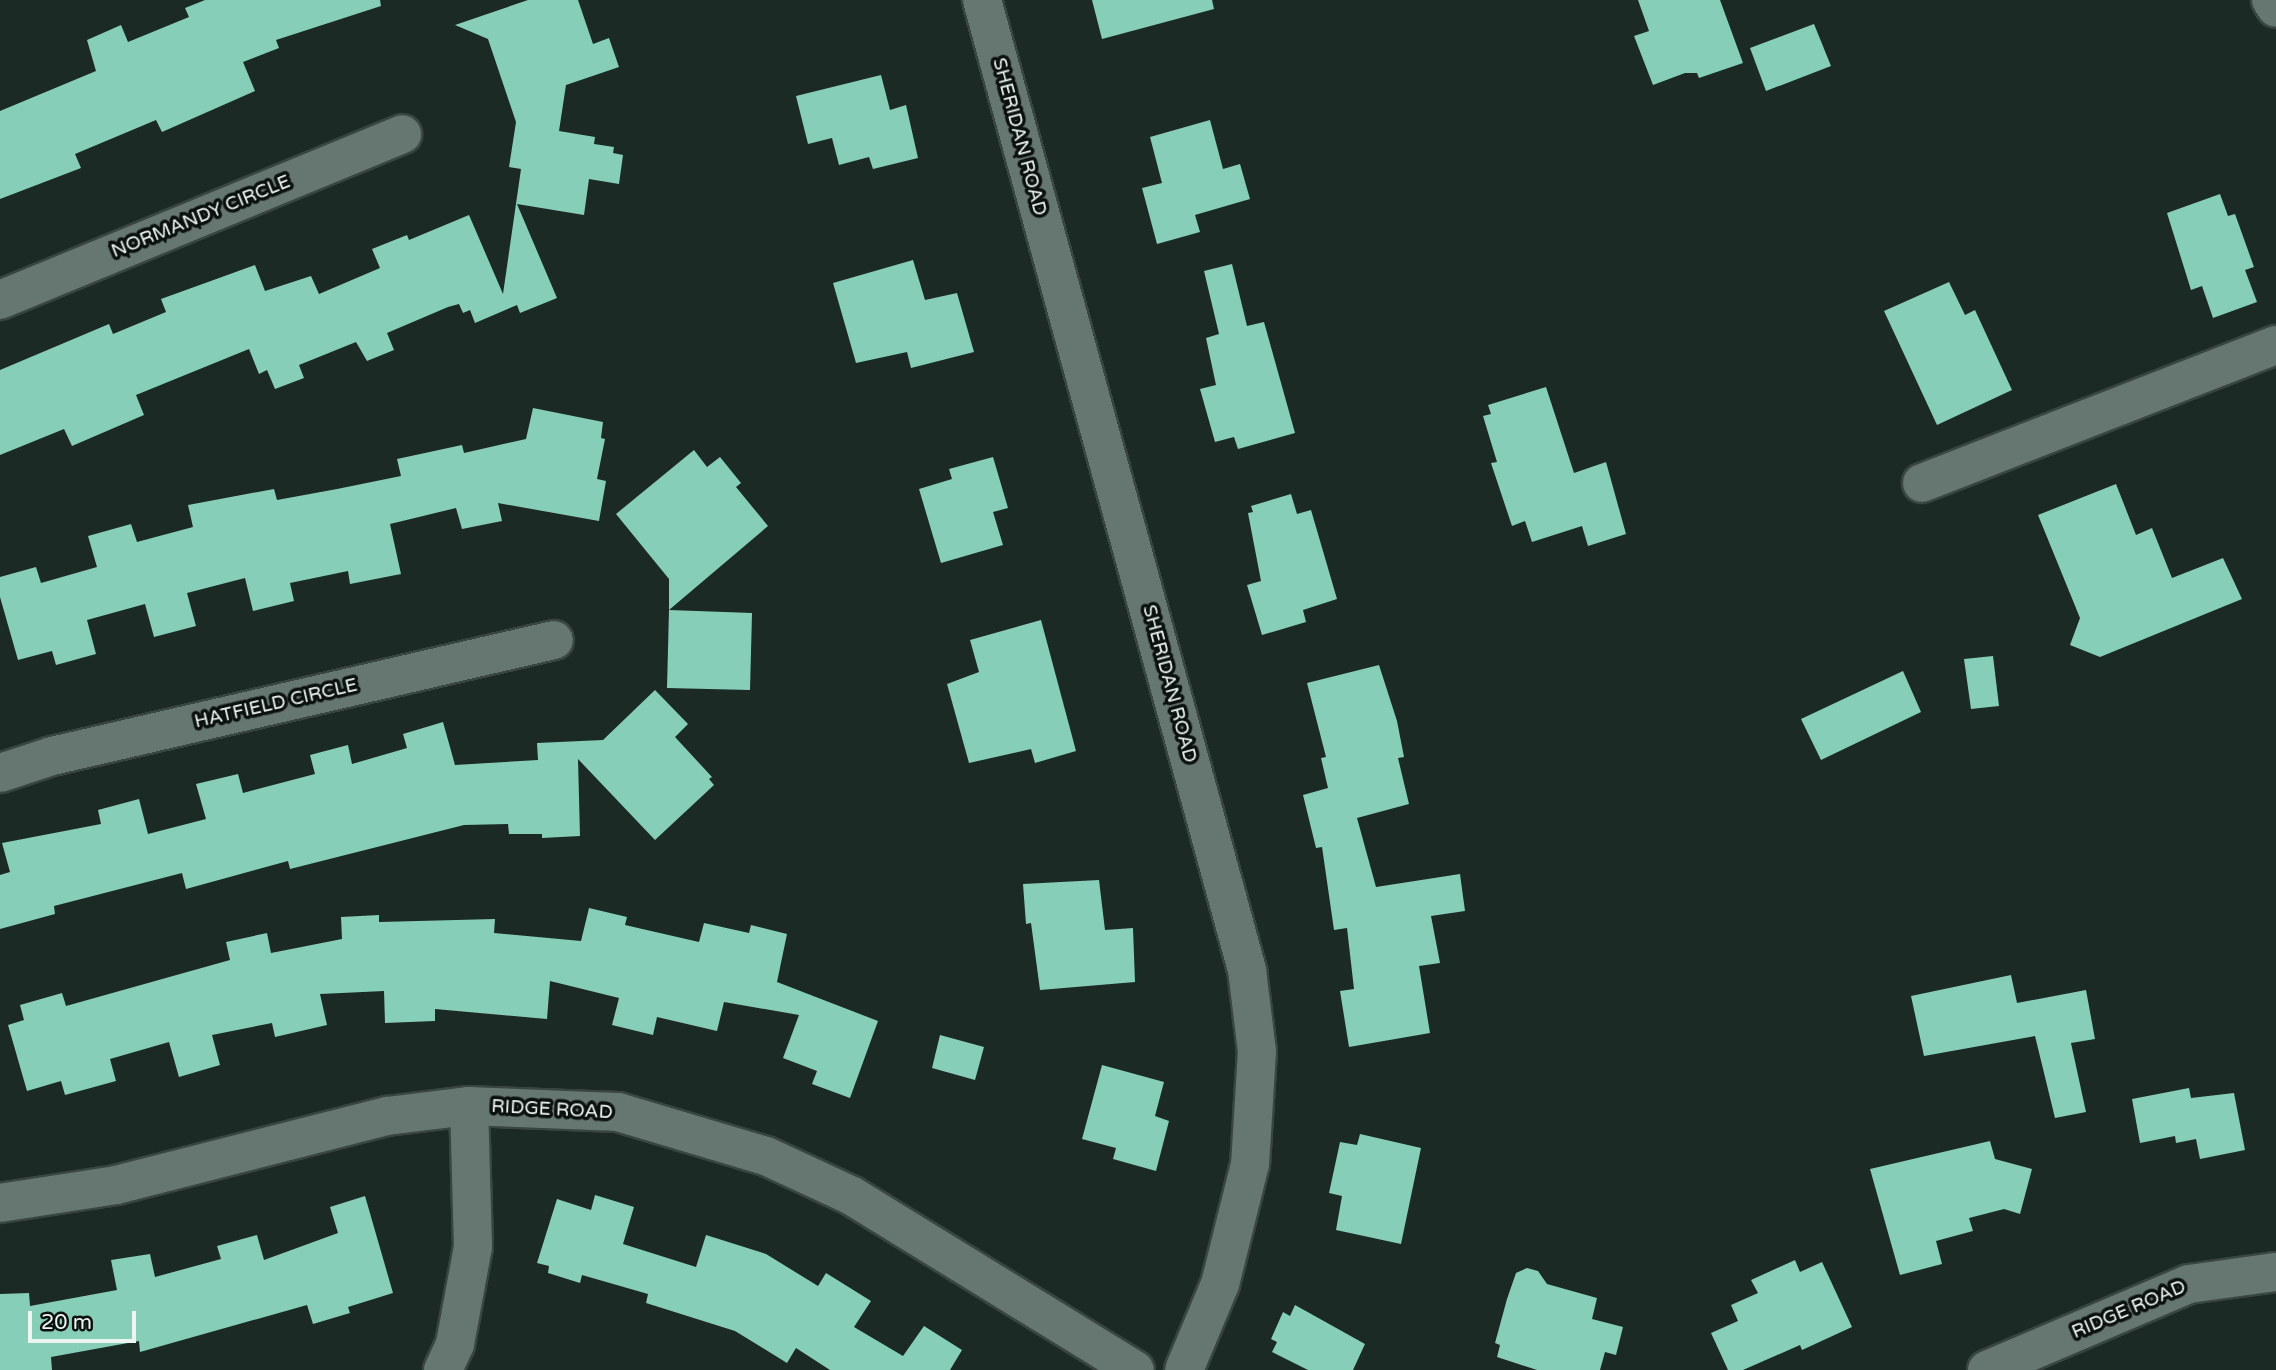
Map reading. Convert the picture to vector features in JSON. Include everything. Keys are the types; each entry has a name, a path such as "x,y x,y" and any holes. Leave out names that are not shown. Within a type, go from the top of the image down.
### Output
{"street":[{"name":"SHERIDAN ROAD","path":"982,0 1247,970 1257,1051 1250,1164 1220,1284 1184,1370"},
{"path":"2271,0 2276,8"},
{"name":"NORMANDY CIRCLE","path":"0,300 402,134"},
{"path":"1922,483 2276,345"},
{"name":"HATFIELD CIRCLE","path":"0,773 52,755 554,640"},
{"path":"443,1370 455,1344 472,1247 469,1106"},
{"name":"RIDGE ROAD","path":"0,1203 116,1185 387,1116 469,1106 618,1112 766,1156 852,1196 1135,1370"},
{"name":"RIDGE ROAD","path":"1987,1370 2189,1284 2276,1272"}],"building":[{"path":"205,0 380,0 381,6 276,40 279,48 243,62 255,91 162,132 156,120 75,154 81,168 0,199 0,111 96,71 87,40 121,25 128,42 189,17 185,8"},
{"path":"528,0 578,0 593,44 609,38 619,67 566,85 559,131 595,137 594,144 614,147 613,153 623,155 619,184 589,179 584,215 517,204 557,298 520,313 517,305 475,323 470,310 463,313 459,304 448,307 387,333 394,350 367,361 356,342 299,365 304,378 275,389 267,370 259,374 249,349 136,395 144,415 72,446 64,429 0,455 0,370 109,324 113,334 166,312 161,299 255,265 265,291 311,276 319,294 380,268 372,249 407,235 409,240 469,215 503,294 521,169 509,167 516,122 488,39 455,25"},
{"path":"1092,0 1212,0 1214,9 1102,39"},
{"path":"1638,0 1720,0 1743,63 1699,78 1697,73 1685,73 1653,85 1634,36 1649,31"},
{"path":"1814,24 1831,66 1766,91 1750,48"},
{"path":"881,75 890,110 906,105 918,158 873,169 869,157 839,165 832,138 808,144 796,96"},
{"path":"1210,120 1223,169 1240,164 1250,199 1195,215 1200,232 1157,244 1142,188 1162,183 1150,137"},
{"path":"2220,194 2228,216 2235,214 2254,267 2245,270 2257,302 2213,318 2202,286 2191,290 2167,213"},
{"path":"913,260 925,300 957,293 974,352 911,368 907,352 856,363 833,283"},
{"path":"1232,264 1247,326 1264,322 1295,433 1238,449 1234,437 1215,442 1200,389 1216,385 1206,338 1219,334 1204,271"},
{"path":"1949,282 1965,315 1975,310 2012,390 1937,425 1884,311"},
{"path":"1546,387 1574,473 1606,462 1626,534 1588,546 1582,526 1532,542 1525,521 1512,526 1491,463 1497,462 1483,416 1491,414 1488,405"},
{"path":"533,408 603,422 601,438 605,439 597,479 606,481 599,521 498,503 502,521 462,529 456,508 390,524 401,574 350,584 348,571 290,583 294,601 253,611 245,578 187,593 196,626 154,637 145,604 87,620 96,654 56,665 52,651 18,660 0,597 0,577 36,567 41,583 97,567 88,536 131,524 137,542 193,527 188,505 274,489 277,500 337,489 401,476 397,459 462,445 464,453 526,439"},
{"path":"694,450 707,467 720,457 741,483 736,487 768,526 669,610 669,579 616,514"},
{"path":"993,457 1008,508 993,512 1003,545 941,563 919,489 952,479 949,469"},
{"path":"2116,484 2136,535 2152,528 2172,578 2223,558 2242,599 2100,657 2070,645 2080,618 2038,515"},
{"path":"1291,494 1297,514 1311,510 1337,599 1303,610 1306,622 1262,635 1247,585 1261,581 1248,513 1253,512 1251,506"},
{"path":"669,610 752,613 750,690 667,688"},
{"path":"1041,620 1076,751 1035,763 1031,749 969,763 947,684 979,672 970,640"},
{"path":"1993,656 1999,706 1971,709 1964,659"},
{"path":"1379,665 1397,721 1404,757 1398,758 1409,804 1357,818 1376,887 1460,874 1465,911 1431,916 1440,963 1419,966 1430,1033 1349,1047 1340,991 1354,989 1347,928 1334,930 1322,847 1316,848 1303,795 1328,788 1321,758 1326,757 1307,683"},
{"path":"1903,671 1921,712 1821,760 1801,719"},
{"path":"655,690 688,724 675,737 712,777 709,779 714,785 655,840 578,759 580,836 542,838 542,834 509,834 508,824 464,825 290,869 288,861 186,889 182,873 54,906 55,914 0,929 0,875 10,872 2,843 101,824 98,810 139,799 148,834 206,819 196,784 238,774 243,793 315,774 310,755 348,745 352,764 407,748 403,734 443,722 455,765 538,760 537,743 603,740"},
{"path":"1099,880 1105,930 1133,928 1135,982 1040,990 1031,923 1026,924 1023,884"},
{"path":"589,908 627,917 625,925 699,942 704,923 749,933 751,925 787,934 777,982 878,1021 850,1098 812,1084 817,1071 783,1058 799,1015 724,1002 717,1031 657,1017 653,1035 612,1025 619,998 550,981 547,1019 435,1009 435,1021 385,1023 384,991 320,994 327,1025 275,1037 272,1023 212,1035 220,1065 179,1077 169,1042 110,1059 116,1081 65,1095 61,1081 27,1091 8,1025 24,1020 20,1005 62,993 66,1006 230,960 226,942 267,933 271,953 342,939 341,917 379,915 379,922 495,919 494,933 581,941"},
{"path":"2011,975 2017,1003 2086,990 2095,1039 2071,1043 2086,1112 2055,1118 2035,1036 1924,1056 1911,996"},
{"path":"940,1035 984,1047 975,1080 932,1068"},
{"path":"1102,1065 1164,1082 1155,1116 1169,1121 1156,1171 1113,1159 1116,1148 1082,1139"},
{"path":"2189,1088 2191,1098 2234,1093 2245,1150 2200,1159 2196,1139 2176,1143 2175,1136 2140,1143 2132,1099"},
{"path":"1360,1134 1421,1148 1401,1244 1336,1230 1342,1196 1329,1193 1340,1142 1357,1145"},
{"path":"1990,1141 1995,1159 2032,1169 2020,1214 2004,1209 1969,1218 1973,1231 1936,1241 1942,1264 1900,1275 1870,1169"},
{"path":"595,1195 634,1207 623,1244 696,1267 706,1235 766,1254 818,1286 826,1273 871,1301 854,1327 903,1356 924,1326 962,1350 950,1370 830,1370 796,1348 787,1363 735,1331 646,1303 648,1294 582,1275 580,1283 548,1273 549,1266 537,1263 557,1199 591,1210"},
{"path":"365,1196 393,1293 348,1307 350,1313 313,1324 307,1305 140,1352 139,1341 51,1357 52,1370 0,1370 0,1294 29,1293 30,1306 117,1290 111,1260 150,1254 155,1277 221,1259 217,1246 257,1235 264,1260 338,1233 330,1207"},
{"path":"1795,1260 1800,1272 1822,1262 1852,1327 1802,1350 1800,1345 1743,1370 1728,1370 1711,1333 1738,1321 1731,1305 1758,1293 1751,1280"},
{"path":"1527,1268 1538,1271 1547,1284 1597,1298 1592,1319 1623,1327 1616,1355 1605,1352 1600,1370 1537,1370 1497,1357 1500,1345 1495,1343 1507,1299 1516,1273"},
{"path":"1295,1305 1365,1344 1353,1370 1308,1370 1272,1352 1277,1342 1271,1339 1283,1312 1290,1316"}]}
